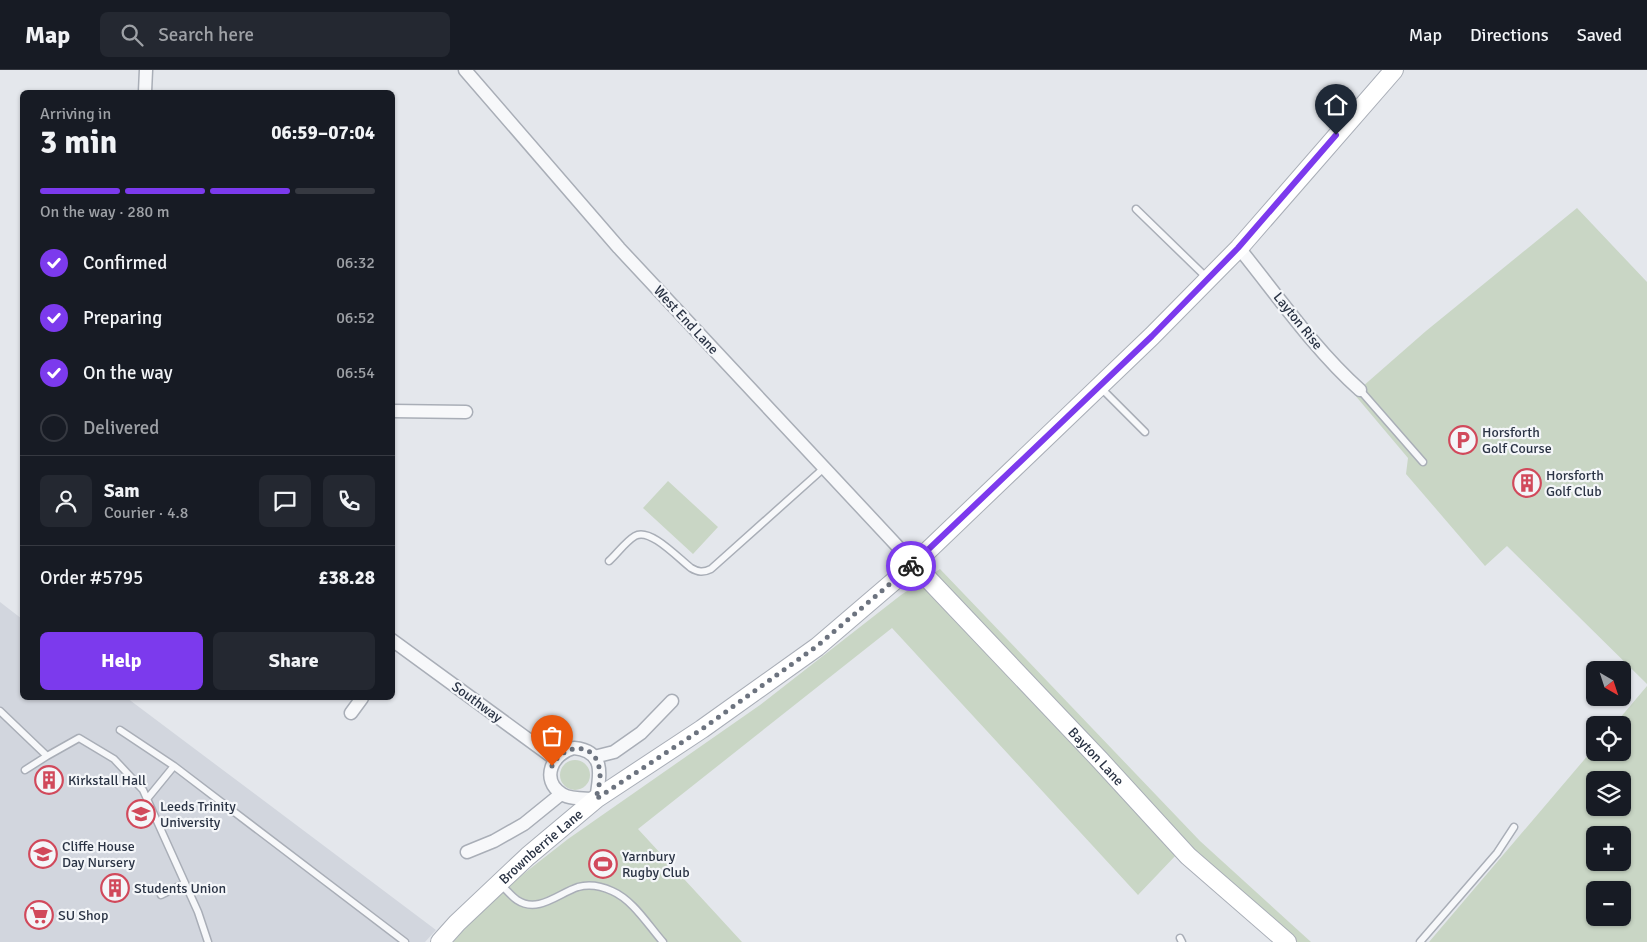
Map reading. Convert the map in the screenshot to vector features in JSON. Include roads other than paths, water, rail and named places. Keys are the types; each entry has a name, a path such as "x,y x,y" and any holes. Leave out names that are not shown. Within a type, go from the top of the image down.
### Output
{"street":[{"path":"145,90 146,70"},
{"name":"West End Lane","path":"465,70 619,248 914,564"},
{"name":"Brownberrie Lane","path":"440,942 457,923 528,856 596,799 702,729 817,646 914,564 1100,386 1208,279 1238,248 1394,70"},
{"name":"Layton Rise","path":"1238,248 1342,374 1360,390"},
{"path":"395,412 466,412"},
{"name":"Bayton Lane","path":"914,564 1100,760 1188,856 1287,942"},
{"name":"Southway","path":"395,647 555,759"},
{"path":"351,713 361,700"},
{"path":"594,756 614,752 641,733 672,700"},
{"path":"574,748 581,749 594,756 600,769 596,799 575,798 561,794 552,781 550,774 555,759 567,750 574,748"},
{"path":"467,852 494,841 524,824 561,794"}],"lane":[{"path":"1136,209 1208,279"},
{"path":"1100,386 1144,432"},
{"path":"1360,390 1423,462"},
{"path":"609,561 634,536 641,534 653,538 691,568 698,572 705,572 711,569 824,468"},
{"path":"0,711 46,756"},
{"path":"120,730 174,766 405,942"},
{"path":"25,770 79,738 114,759 143,790 198,912 208,942"},
{"path":"147,799 174,766"},
{"path":"1420,942 1497,853 1514,827"},
{"path":"161,895 185,882"},
{"path":"499,883 518,901 528,904 551,901 578,887 595,885 613,891 631,905 663,942"}],"place":[{"name":"Horsforth Golf Course","path":"1463,440"},
{"name":"Horsforth Golf Club","path":"1527,483"},
{"name":"Kirkstall Hall","path":"49,780"},
{"name":"Leeds Trinity University","path":"141,814"},
{"name":"Cliffe House Day Nursery","path":"43,854"},
{"name":"Yarnbury Rugby Club","path":"603,864"},
{"name":"Students Union","path":"115,888"},
{"name":"SU Shop","path":"39,915"}]}
